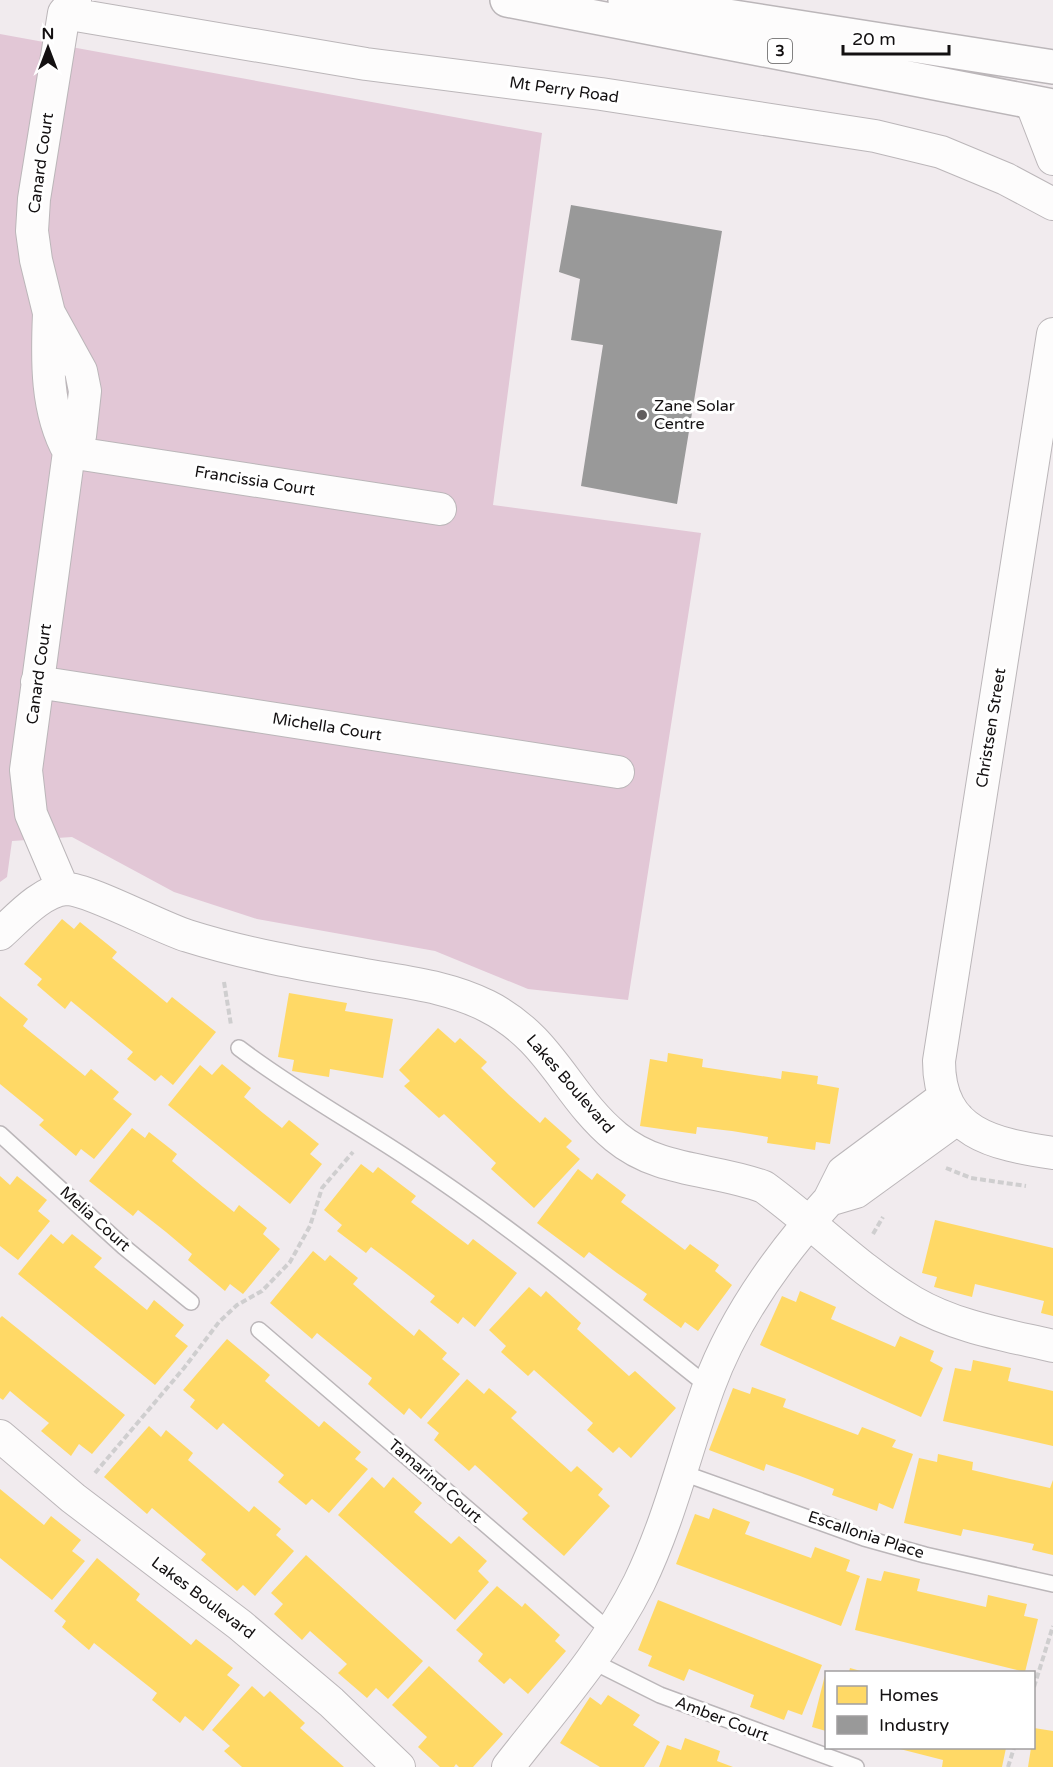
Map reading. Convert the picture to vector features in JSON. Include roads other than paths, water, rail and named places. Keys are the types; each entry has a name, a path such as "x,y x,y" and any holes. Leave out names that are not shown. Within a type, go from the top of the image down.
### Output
{"main road":[{"name":"3","path":"507,0 1042,104"},
{"name":"3","path":"625,0 1053,67"}],"street":[{"name":"Mt Perry Road","path":"65,4 366,64 601,94 875,136 941,152 1006,179 1053,204"},
{"name":"Canard Court","path":"63,889 31,814 26,770 69,452 62,440 46,370 49,313 36,260 32,231 34,199 65,4"},
{"path":"1042,104 1053,159"},
{"name":"Christsen Street","path":"951,1108 939,1081 939,1061 1053,334"},
{"name":"Francissia Court","path":"69,452 440,509"},
{"name":"Michella Court","path":"37,682 618,772"},
{"path":"0,934 41,900 63,889"},
{"name":"Lakes Boulevard","path":"63,889 74,889 185,935 242,952 428,986 485,1005 508,1017 531,1036 549,1055 597,1118 633,1149 671,1166 747,1180 819,1211 876,1278 915,1303 967,1325 1053,1346"},
{"path":"508,1767 592,1660 611,1632 643,1574 683,1473 709,1386 746,1312 819,1211 856,1192 951,1108 989,1140 1009,1147 1053,1153"},
{"name":"Lakes Boulevard","path":"0,1436 82,1505 240,1625 332,1702 399,1767"}],"lane":[{"path":"239,1048 282,1081 406,1157 486,1214 709,1386"},
{"name":"Melia Court","path":"0,1134 124,1246 191,1302"},
{"name":"Tamarind Court","path":"259,1330 611,1632"},
{"name":"Escallonia Place","path":"683,1473 864,1538 925,1555 1053,1584"},
{"name":"Amber Court","path":"592,1660 660,1695 856,1767"}],"place":[{"name":"Zane Solar Centre","path":"642,415"}]}
